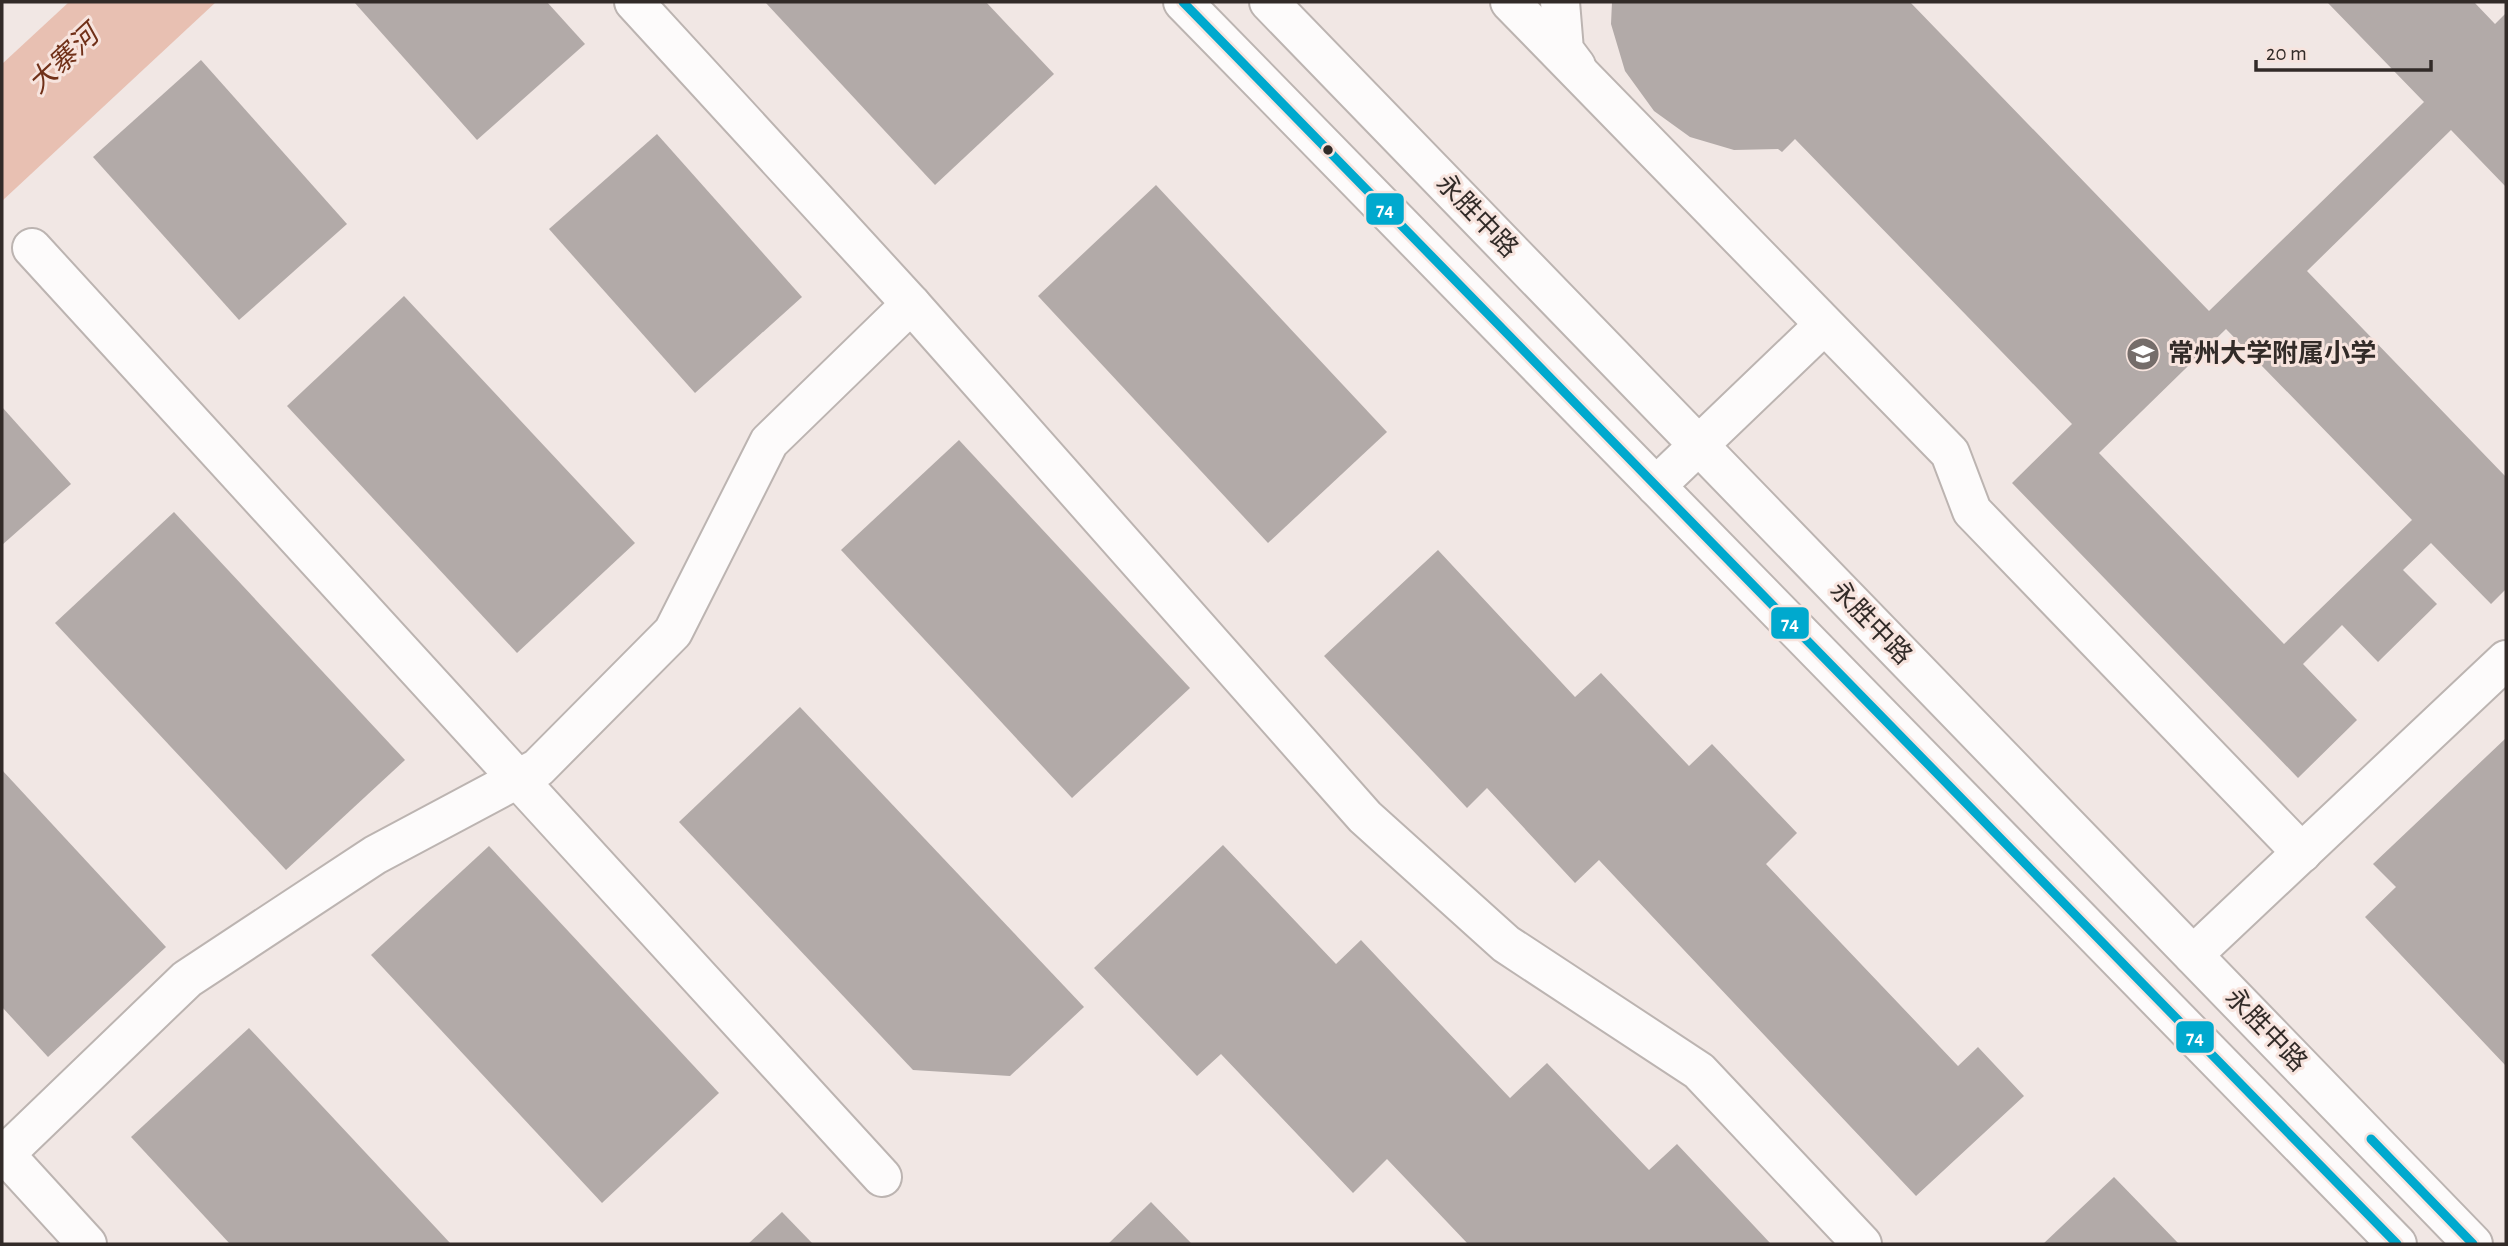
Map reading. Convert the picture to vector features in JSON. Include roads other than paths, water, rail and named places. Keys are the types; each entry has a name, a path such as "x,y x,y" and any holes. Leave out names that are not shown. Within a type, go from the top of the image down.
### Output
{"street":[{"path":"634,2 911,304 1365,817 1506,944 1699,1071 1862,1244"},
{"path":"1183,2 2397,1244"},
{"name":"永胜中路","path":"1269,2 2473,1244"},
{"path":"1510,2 1950,453 1972,511 2302,853"},
{"path":"1560,2 1564,50 1587,80"},
{"path":"32,248 881,1177"},
{"path":"88,1244 3,1154 187,979 375,855 538,768 673,632 769,442 911,304"},
{"path":"1656,486 1824,324"},
{"path":"2193,955 2506,660"}],"water":[{"name":"大寨河","path":"69,2 216,2 2,201 2,64"}],"place":[{"name":"常州大学附属小学","path":"2143,354"}]}
